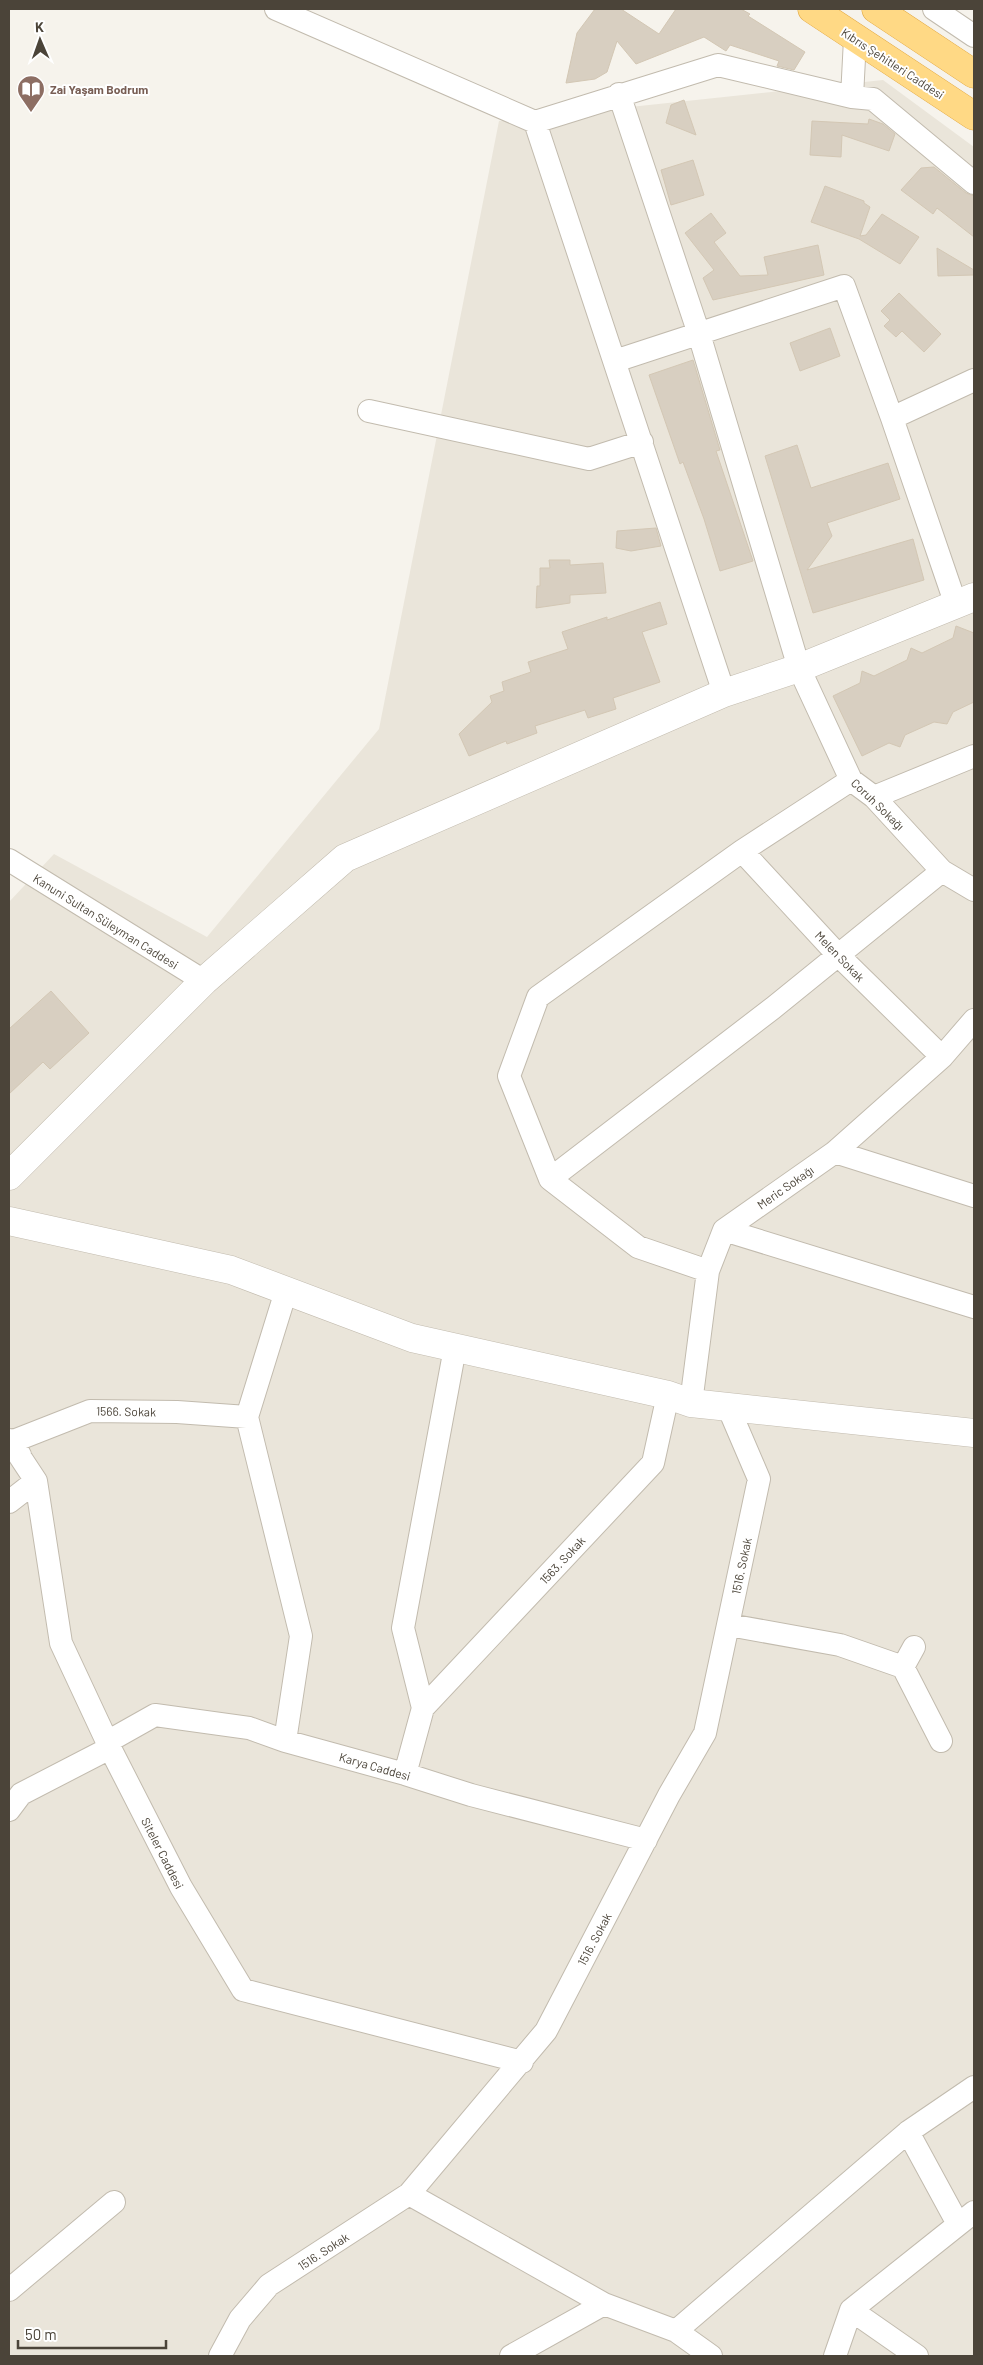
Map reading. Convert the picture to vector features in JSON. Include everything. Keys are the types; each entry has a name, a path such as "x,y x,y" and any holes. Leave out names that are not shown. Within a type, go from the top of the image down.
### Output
{"highway":[{"name":"Kıbrıs Şehitleri Caddesi","path":"812,9 974,116"},
{"path":"876,9 974,74"}],"street":[{"path":"276,9 535,122 619,94 718,65 852,97 873,99 974,183"},
{"path":"934,9 974,36"},
{"path":"852,97 855,39"},
{"name":"Coruh Sokağı","path":"619,94 699,334 798,668 851,780 874,797 942,871 974,890"},
{"path":"535,122 724,693"},
{"path":"9,1176 204,982 345,858 724,693 798,668 965,601 892,418 844,286 615,361"},
{"path":"892,418 974,380"},
{"path":"369,411 589,459 642,442"},
{"path":"874,797 974,756"},
{"path":"708,1272 638,1247 550,1179 510,1076 538,997 742,851 851,780"},
{"name":"Melen Sokak","path":"742,851 838,955 942,1057"},
{"name":"Kanuni Sultan Süleyman Caddesi","path":"9,860 204,982"},
{"path":"550,1179 773,1008 942,871"},
{"name":"Meric Sokağı","path":"724,1230 835,1152 942,1057 974,1020"},
{"path":"835,1152 974,1196"},
{"path":"9,1220 231,1270 412,1338 680,1399 729,1409 974,1433"},
{"path":"680,1399 708,1272 724,1230 974,1307"},
{"path":"285,1741 301,1636 247,1417 286,1291"},
{"path":"405,1774 423,1708 404,1628 455,1348"},
{"name":"1563. Sokak","path":"423,1708 653,1463 680,1399"},
{"name":"1516. Sokak","path":"220,2356 240,2319 269,2285 408,2194 522,2062 546,2030 646,1840 706,1733 759,1479 729,1409"},
{"name":"1566. Sokak","path":"10,1441 90,1411 177,1412 247,1417"},
{"path":"9,1502 36,1481 10,1441"},
{"name":"Siteler Caddesi","path":"36,1481 61,1643 108,1745 181,1887 243,1990 522,2062"},
{"path":"729,1625 840,1645 903,1667 941,1741"},
{"path":"903,1667 914,1646"},
{"name":"Karya Caddesi","path":"9,1810 21,1794 108,1745 155,1715 249,1728 285,1741 405,1774 471,1795 646,1840"},
{"path":"676,2331 908,2132 974,2087"},
{"path":"835,2356 851,2310 966,2218 908,2132"},
{"path":"408,2194 604,2304 676,2331 711,2356"},
{"path":"9,2290 114,2202"},
{"path":"511,2356 604,2304"},
{"path":"851,2310 917,2356"}],"shaded area":[{"path":"883,80 974,147 974,2356 9,2356 9,902 54,854 207,937 379,729 499,121"}],"building":[{"path":"595,9 621,9 659,34 676,9 741,9 750,14 748,16 805,52 794,70 777,66 779,61 730,45 726,51 704,37 636,64 617,41 607,72 595,79 566,83 577,33"},
{"path":"684,100 696,135 666,123 671,105"},
{"path":"869,119 883,124 895,134 889,151 842,135 841,157 810,155 812,121 868,124"},
{"path":"693,160 704,195 671,205 661,170"},
{"path":"934,167 966,193 974,196 974,237 937,208 933,214 901,190 921,168"},
{"path":"825,186 864,201 870,207 860,236 866,235 882,214 919,237 900,264 859,239 811,222"},
{"path":"711,213 726,233 714,242 740,276 768,275 764,257 818,245 824,275 713,300 703,278 714,270 685,233"},
{"path":"937,248 974,270 974,275 938,276"},
{"path":"899,293 941,334 924,352 902,331 896,337 884,326 890,320 881,311"},
{"path":"830,328 840,356 800,371 790,343"},
{"path":"693,360 720,450 716,451 753,561 720,571 704,519 683,462 680,464 649,375"},
{"path":"797,445 811,488 888,463 900,499 827,523 832,536 807,570 913,539 924,580 813,613 765,456"},
{"path":"656,528 661,546 631,551 616,548 617,531"},
{"path":"549,560 570,560 570,565 603,563 606,593 570,595 570,603 536,608 537,586 540,586 540,568 550,568"},
{"path":"660,602 667,624 642,632 660,682 613,698 616,709 588,718 585,710 535,726 537,733 507,744 506,741 469,756 459,734 492,702 490,696 504,691 502,682 531,672 528,662 568,649 562,632 607,617 607,620"},
{"path":"956,626 974,633 974,702 953,712 947,724 934,722 905,735 900,747 889,743 862,756 833,696 860,683 862,671 874,676 907,660 911,648 922,653 953,638"},
{"path":"51,991 89,1033 50,1069 43,1062 9,1094 9,1029"}],"place":[{"name":"Zai Yaşam Bodrum","path":"31,113"}]}
